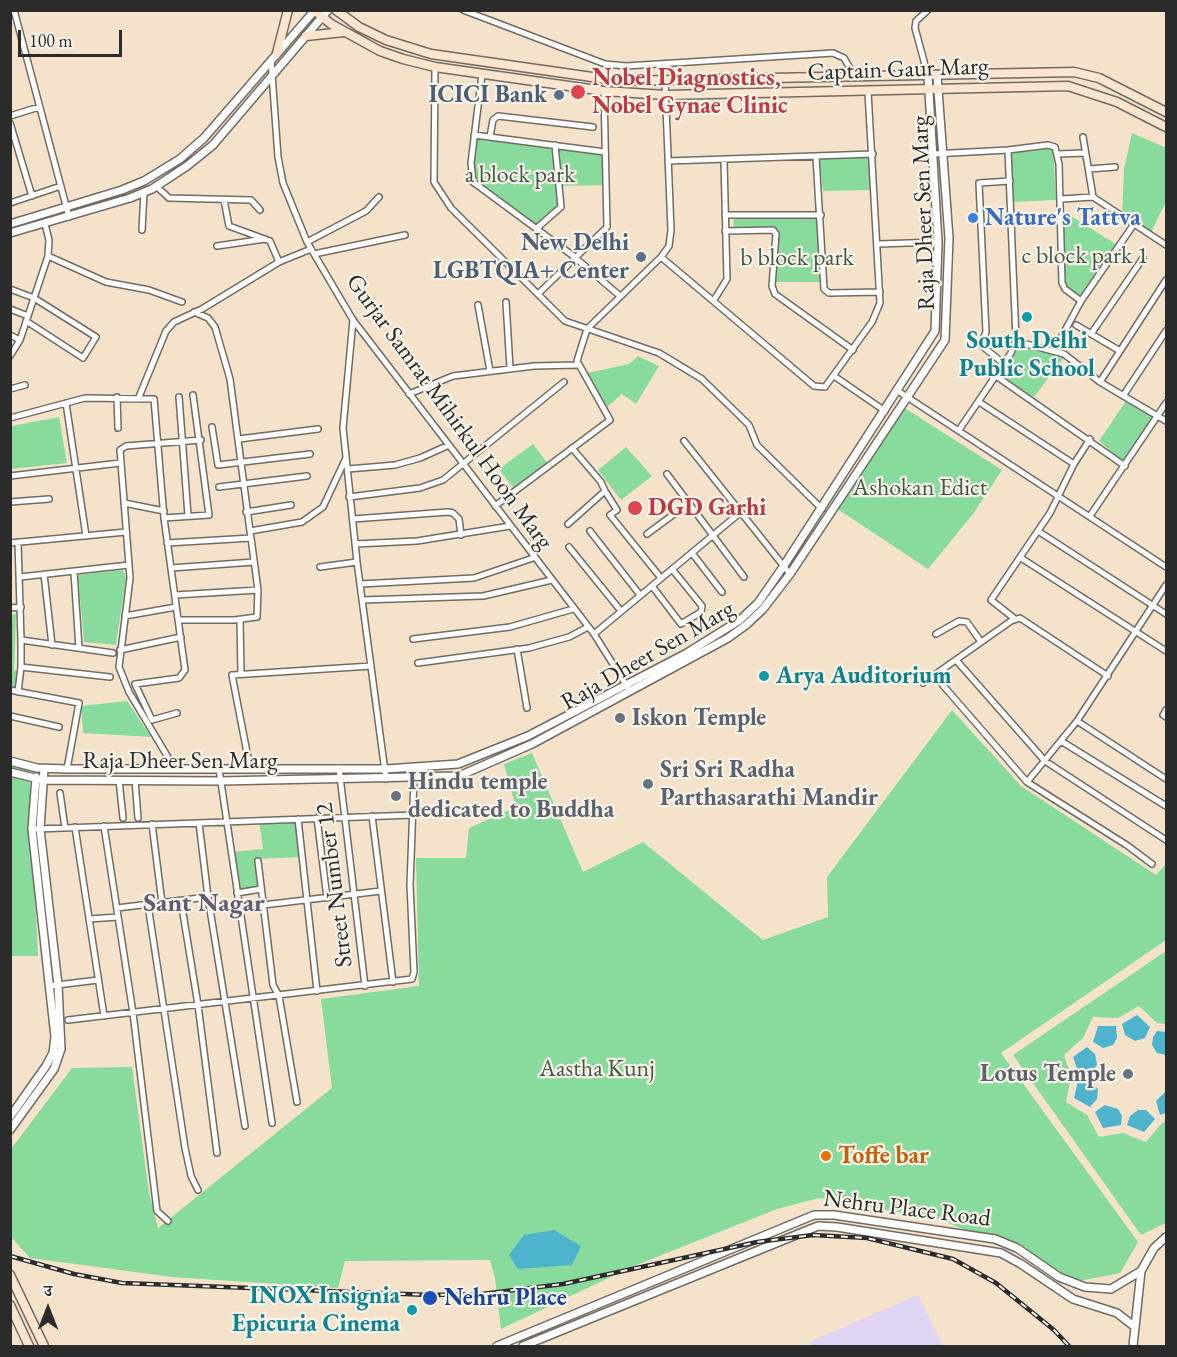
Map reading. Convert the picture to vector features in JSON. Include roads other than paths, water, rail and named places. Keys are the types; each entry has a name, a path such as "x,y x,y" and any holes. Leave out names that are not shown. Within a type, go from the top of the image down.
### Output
{"main road":[{"path":"274,57 288,10"},
{"name":"Captain Gaur Marg","path":"336,10 359,27 386,40 431,54 620,81 933,76 1041,70 1074,72 1099,78 1167,112"},
{"name":"Captain Gaur Marg","path":"319,12 345,32 380,51 435,67 604,91 665,95 1068,86 1117,102 1167,127"},
{"path":"306,36 345,32"},
{"path":"10,1275 44,1347"},
{"path":"10,1305 29,1347"}],"street":[{"path":"14,10 14,24 69,217"},
{"path":"463,10 605,64 626,66 833,53 844,58 855,77"},
{"path":"928,10 916,21 915,28 933,76"},
{"path":"10,224 66,209 144,182 180,159 204,138 274,57 319,12"},
{"path":"10,233 69,217 156,186 213,145 306,36 319,12"},
{"name":"Gurjar Samrat Mihirkul Hoon Marg","path":"274,57 272,74 282,183 307,242 353,320 533,558 594,634 630,690"},
{"path":"435,67 434,182 452,208 565,321 659,353 702,379 749,425 757,445 822,509"},
{"path":"482,74 470,172 473,182 537,228 620,296"},
{"name":"Raja Dheer Sen Marg","path":"10,772 52,780 341,780 459,776 475,771 532,744 728,638 746,625 763,609 790,574 945,340 949,238 944,154 933,76"},
{"path":"577,364 587,329 661,257 671,238 665,82"},
{"name":"Raja Dheer Sen Marg","path":"10,761 41,769 386,769 458,765 528,736 687,653 740,620 758,603 783,567 935,331 938,242 933,154 934,90"},
{"path":"538,294 606,227 604,91"},
{"path":"661,257 814,386 825,387 853,350 878,309 879,244 868,92"},
{"path":"10,116 39,107"},
{"path":"490,137 493,120 498,116 593,127"},
{"path":"10,123 32,196"},
{"path":"474,135 605,152"},
{"path":"1083,137 1093,197"},
{"path":"537,228 561,207 555,145"},
{"path":"933,154 1052,145 1058,154 1063,286 1081,301"},
{"path":"959,430 1004,364 1015,341 1008,150"},
{"path":"1058,154 1086,153"},
{"path":"668,162 873,154"},
{"path":"816,157 824,289 829,293 880,292"},
{"path":"714,300 727,279 724,161"},
{"path":"1089,169 1115,168"},
{"path":"1004,364 981,345 986,332 979,183 1010,182"},
{"path":"10,203 61,186"},
{"path":"156,186 169,198 251,200 260,210"},
{"path":"142,230 144,192"},
{"path":"307,242 366,211 379,197"},
{"path":"1060,199 1093,197 1164,243 1167,234"},
{"path":"224,200 229,226 267,238 273,245 279,262"},
{"path":"725,215 821,215"},
{"path":"10,356 20,340 48,256 49,240 45,224"},
{"path":"1055,350 1081,301 1134,224"},
{"path":"725,231 774,230 772,286 775,294 853,350"},
{"path":"139,397 166,331 174,322 202,309 279,262 313,251 405,235"},
{"path":"218,246 267,238"},
{"path":"879,244 938,242"},
{"path":"48,256 106,282 159,292 182,302"},
{"path":"1091,334 1143,258"},
{"path":"1100,382 1167,280"},
{"path":"10,289 34,298 96,337 83,358 27,318 10,309"},
{"path":"506,302 510,368"},
{"path":"478,305 490,370"},
{"path":"178,620 240,620 257,617 258,590 230,378 214,327 208,318 194,312"},
{"path":"353,320 343,428 349,497 386,779"},
{"path":"1076,325 1120,351"},
{"path":"1123,396 1167,332"},
{"path":"10,335 20,340"},
{"path":"1015,341 1055,350 1100,382 1167,421"},
{"path":"409,394 446,378 490,370 577,364"},
{"path":"495,506 610,420 595,390 577,364"},
{"path":"834,376 885,411"},
{"path":"996,376 1090,439 1125,466"},
{"path":"349,497 420,488 443,480 462,462 564,382"},
{"path":"10,389 25,385"},
{"path":"898,391 1059,494 1167,567"},
{"path":"124,503 164,514 209,515 201,440 193,395"},
{"path":"117,397 118,428"},
{"path":"10,418 85,398 151,397 156,403 164,514 181,637 183,675 135,684 152,720 177,713"},
{"path":"179,397 188,515"},
{"path":"979,402 1074,464"},
{"path":"66,403 86,536"},
{"path":"1090,516 1167,403"},
{"path":"212,427 218,465 310,454"},
{"path":"239,439 318,429"},
{"path":"1090,439 1038,531 991,600 1015,619 1024,620 1108,676"},
{"path":"175,769 129,692 119,667 130,578 120,463 121,447 201,440"},
{"path":"684,441 790,574"},
{"path":"348,469 395,465 420,458 449,445"},
{"path":"572,448 600,482 618,510 610,515 661,578"},
{"path":"167,543 251,535 302,522 317,514 323,507 346,457"},
{"path":"10,476 120,463"},
{"path":"667,474 744,577"},
{"path":"219,487 307,476"},
{"path":"568,524 605,491"},
{"path":"10,502 49,499"},
{"path":"647,534 689,503"},
{"path":"246,512 291,505"},
{"path":"353,519 448,512 453,513 459,519 462,535"},
{"path":"594,634 741,512"},
{"path":"355,544 462,535 510,526"},
{"path":"590,531 640,595"},
{"path":"1038,531 1167,614"},
{"path":"10,543 126,532"},
{"path":"18,542 21,607 21,667 18,692"},
{"path":"569,547 621,611"},
{"path":"692,553 722,592"},
{"path":"360,584 474,578 533,558"},
{"path":"1021,558 1167,651"},
{"path":"171,568 254,562"},
{"path":"320,567 357,562"},
{"path":"20,577 129,565"},
{"path":"652,585 681,624 701,612 702,606 672,569"},
{"path":"74,572 79,648"},
{"path":"44,574 52,645"},
{"path":"362,600 483,596 552,580"},
{"path":"1027,782 1077,721 1167,585"},
{"path":"175,595 258,590"},
{"path":"10,608 21,607"},
{"path":"125,616 176,607"},
{"path":"413,639 510,627 573,609"},
{"path":"923,682 1015,619"},
{"path":"240,620 241,674"},
{"path":"936,634 959,621 967,622 981,642"},
{"path":"418,663 517,649 550,642 588,627"},
{"path":"120,650 181,637"},
{"path":"21,640 113,653"},
{"path":"517,649 527,708"},
{"path":"956,660 1045,762 1167,840"},
{"path":"250,768 232,675 371,666"},
{"path":"21,667 110,677"},
{"path":"934,675 1027,782 1152,864"},
{"path":"10,690 79,703 67,769"},
{"path":"1167,710 1163,715 1167,717"},
{"path":"10,716 59,727"},
{"path":"1077,721 1167,779"},
{"path":"1061,741 1167,806"},
{"name":"Street Number 12","path":"339,768 364,986"},
{"path":"10,1117 53,1053 55,1037 36,829 41,769"},
{"path":"219,769 272,1123"},
{"path":"25,776 38,792"},
{"path":"68,1020 412,979 414,972 410,895 414,778"},
{"path":"38,792 52,780"},
{"path":"119,780 123,818"},
{"path":"135,780 138,818"},
{"path":"60,793 65,828"},
{"path":"36,829 413,814"},
{"path":"372,816 393,982"},
{"path":"317,818 327,898"},
{"path":"298,819 317,991"},
{"path":"199,823 208,897 244,1126"},
{"path":"152,824 162,903"},
{"path":"104,826 133,1013 157,1210 168,1221"},
{"path":"75,827 104,1016"},
{"path":"12,1126 45,1083 59,1058 62,1035 58,985 36,829"},
{"path":"258,861 273,985 279,996 297,1102"},
{"path":"237,893 261,890"},
{"path":"263,905 381,891"},
{"path":"117,908 208,897"},
{"path":"181,901 198,1005 217,1153"},
{"path":"148,905 185,1148 191,1176 198,1190"},
{"path":"88,919 118,917"},
{"path":"49,986 98,980"},
{"name":"Nehru Place Road","path":"497,1347 814,1215 834,1215 994,1239 1017,1248 1059,1277 1085,1287 1111,1289 1141,1271"},
{"name":"Nehru Place Road","path":"523,1347 818,1226 1001,1253 1073,1299 1117,1313 1135,1327"},
{"path":"1132,1347 1141,1271 1154,1248 1167,1237"}],"water":[{"path":"1137,1015 1150,1027 1145,1038 1135,1041 1125,1035 1122,1024"},
{"path":"1098,1026 1116,1026 1117,1038 1113,1045 1103,1048 1093,1042"},
{"path":"1157,1031 1166,1032 1166,1055 1157,1053 1152,1045"},
{"path":"1087,1047 1095,1054 1097,1065 1090,1073 1079,1074 1073,1057"},
{"path":"1078,1081 1090,1081 1098,1089 1097,1099 1090,1107 1074,1098"},
{"path":"1166,1091 1166,1113 1160,1115 1156,1101"},
{"path":"1105,1105 1118,1109 1122,1116 1121,1125 1103,1128 1095,1112"},
{"path":"1138,1110 1146,1110 1155,1119 1144,1132 1127,1125 1130,1116"},
{"path":"554,1230 581,1246 572,1265 518,1269 509,1255 524,1235"}],"railway":[{"path":"10,1256 74,1274 122,1283 430,1295 482,1294 563,1284 757,1242 813,1235 867,1238 953,1259 996,1283 1054,1330 1069,1346"}],"place":[{"name":"Nobel Diagnostics, Nobel Gynae Clinic","path":"578,92"},
{"name":"ICICI Bank","path":"559,95"},
{"name":"Nature's Tattva","path":"973,218"},
{"name":"New Delhi LGBTQIA+ Center","path":"641,257"},
{"name":"South Delhi Public School","path":"1027,317"},
{"name":"DGD Garhi","path":"635,508"},
{"name":"Arya Auditorium","path":"764,676"},
{"name":"Iskon Temple","path":"620,718"},
{"name":"Sri Sri Radha Parthasarathi Mandir","path":"648,784"},
{"name":"Hindu temple dedicated to Buddha","path":"396,796"},
{"name":"Lotus Temple","path":"1128,1074"},
{"name":"Toffe bar","path":"826,1156"},
{"name":"Nehru Place","path":"430,1298"},
{"name":"INOX Insignia Epicuria Cinema","path":"412,1310"}],"district":[{"name":"Sant Nagar","path":"204,904"}],"park label":[{"name":"a block park","path":"520,175"},
{"name":"c block park 1","path":"1085,256"},
{"name":"b block park","path":"797,258"},
{"name":"Ashokan Edict","path":"920,488"},
{"name":"Aastha Kunj","path":"597,1069"}]}
